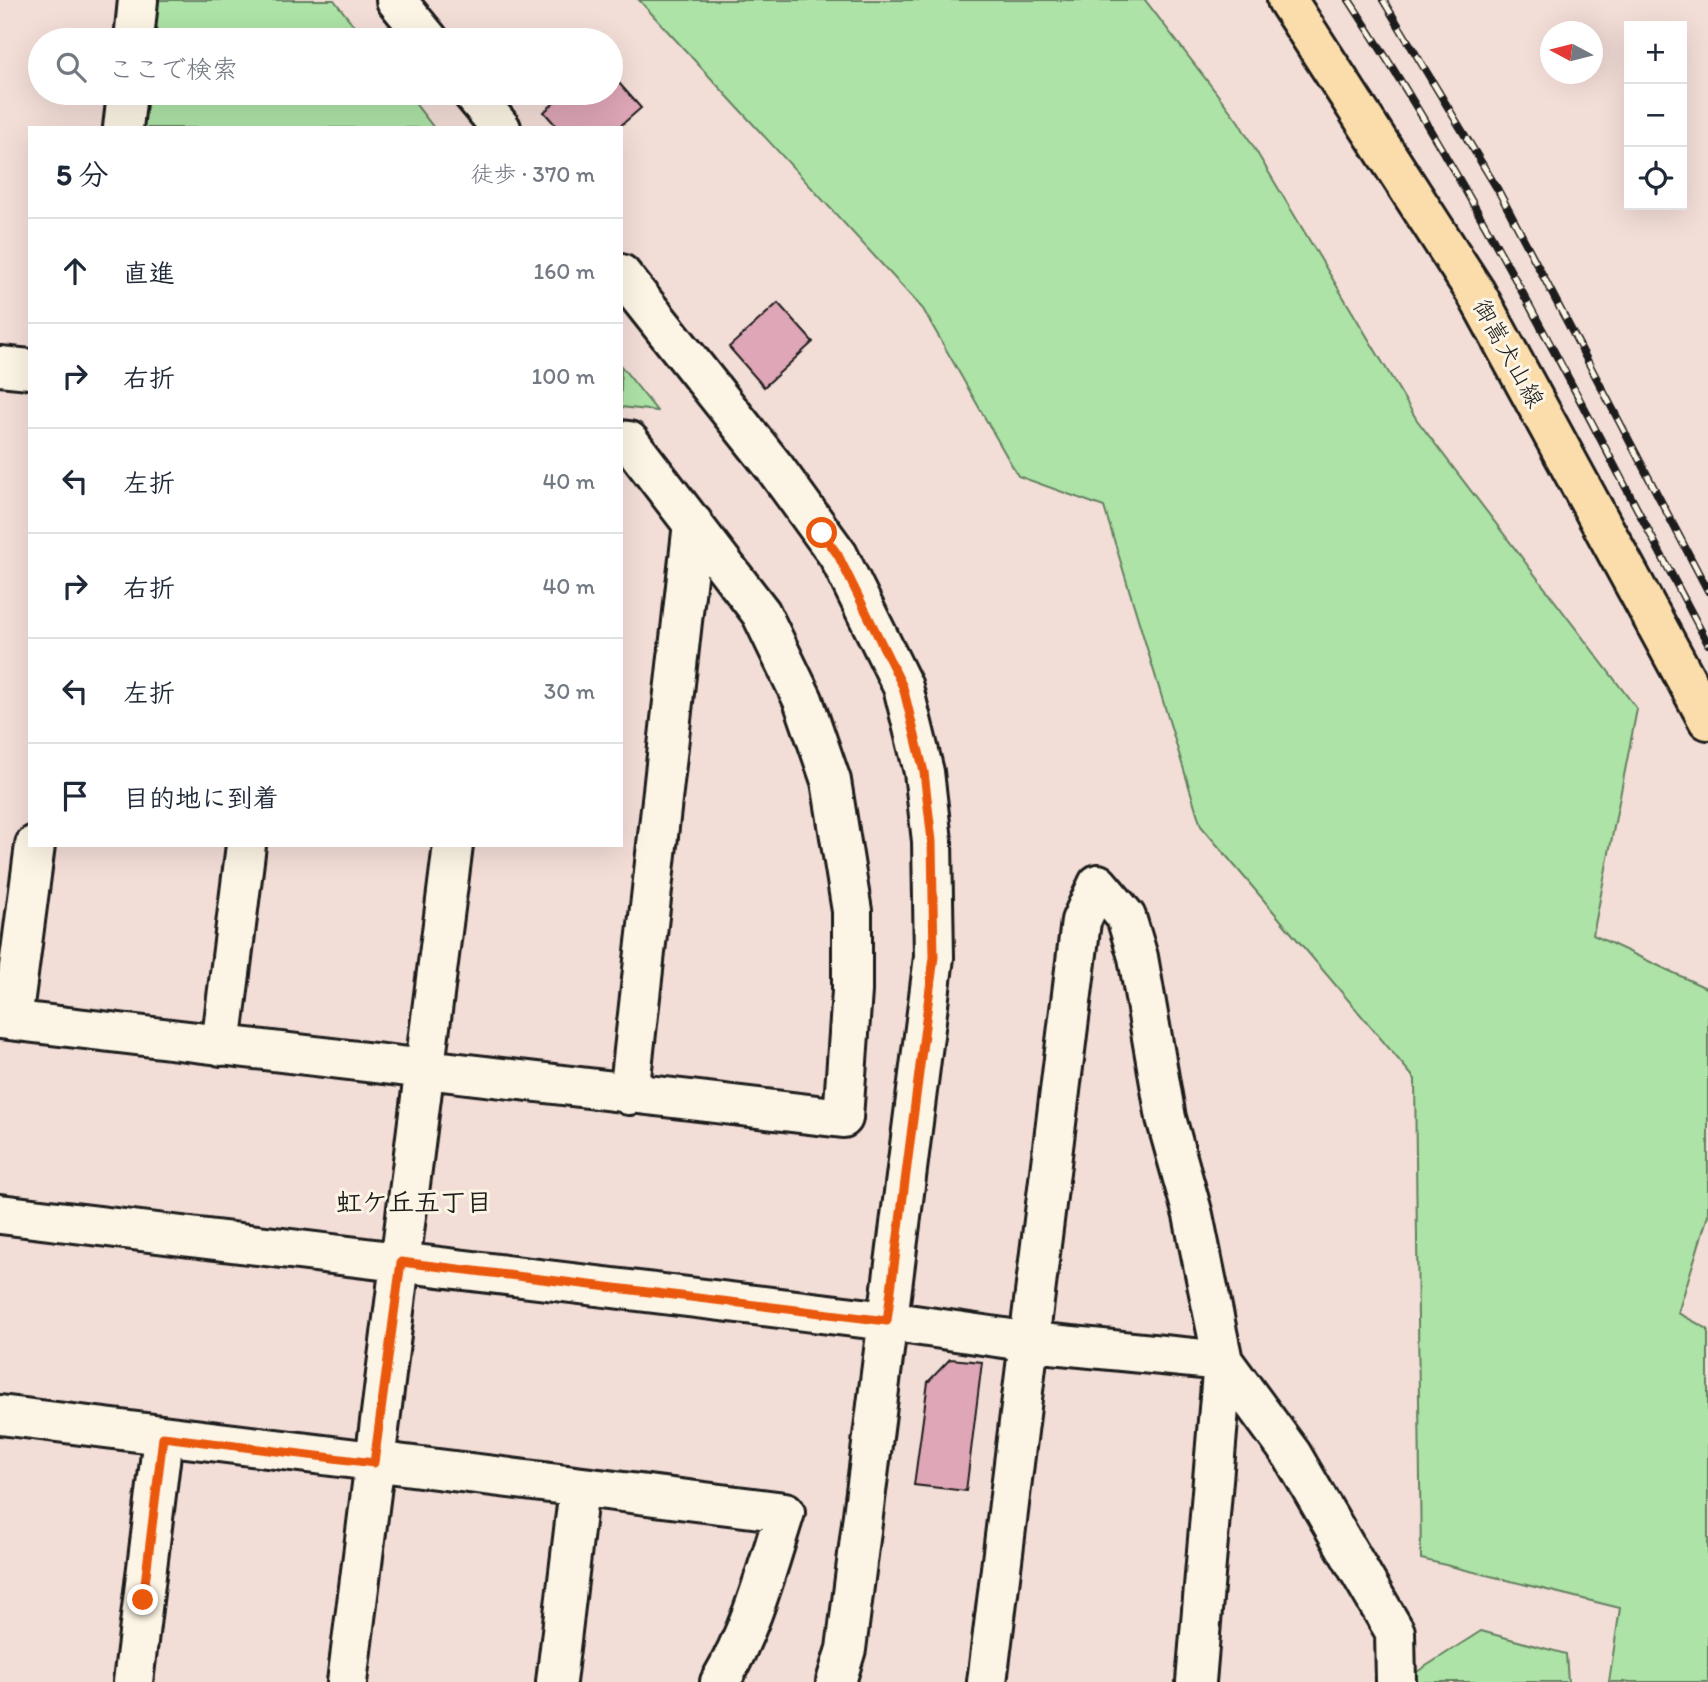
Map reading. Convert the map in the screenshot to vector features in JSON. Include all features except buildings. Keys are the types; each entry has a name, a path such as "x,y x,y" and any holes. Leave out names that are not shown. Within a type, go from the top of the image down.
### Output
{"main road":[{"name":"御嵩犬山線","path":"1287,0 1476,293 1708,720"}],"street":[{"path":"135,28 138,0"},
{"path":"396,0 419,28"},
{"path":"123,126 126,105"},
{"path":"482,105 499,126"},
{"path":"623,277 775,468 838,555 903,687 924,772 932,841 934,957 846,1648 836,1682"},
{"path":"0,366 28,369"},
{"path":"34,847 6,1020 843,1118 852,991 852,911 831,781 803,700 761,613 629,441 623,440"},
{"path":"629,1095 693,523"},
{"path":"221,1046 246,847"},
{"path":"347,1682 453,847"},
{"path":"987,1682 1081,921 1098,884 1126,917 1138,957 1166,1118 1193,1215 1223,1362 1196,1682"},
{"path":"0,1214 887,1321 1031,1342 1223,1362 1292,1455 1395,1632 1396,1682"},
{"path":"0,1415 785,1513 762,1585 732,1663 720,1682"},
{"path":"133,1682 163,1437"},
{"path":"556,1682 579,1488"}],"green space":[{"path":"156,0 334,0 356,28 153,28"},
{"path":"639,0 1145,0 1238,121 1417,420 1637,709 1593,935 1708,989 1708,1215 1678,1313 1708,1329 1708,1682 1609,1682 1620,1608 1421,1559 1415,1079 1201,826 1104,507 1018,476 923,309"},
{"path":"145,105 416,105 432,126 143,126"},
{"path":"623,368 657,411 623,407"},
{"path":"1481,1631 1566,1654 1568,1682 1401,1682"}],"railway":[{"path":"1349,0 1492,237 1708,644"},
{"path":"1383,0 1498,190 1708,591"}],"district":[{"name":"虹ケ丘五丁目","path":"414,1202"}],"route":[{"path":"143,1600 163,1437 374,1463 401,1262 887,1321 934,957 932,841 924,772 903,687 838,555 822,533"}]}
